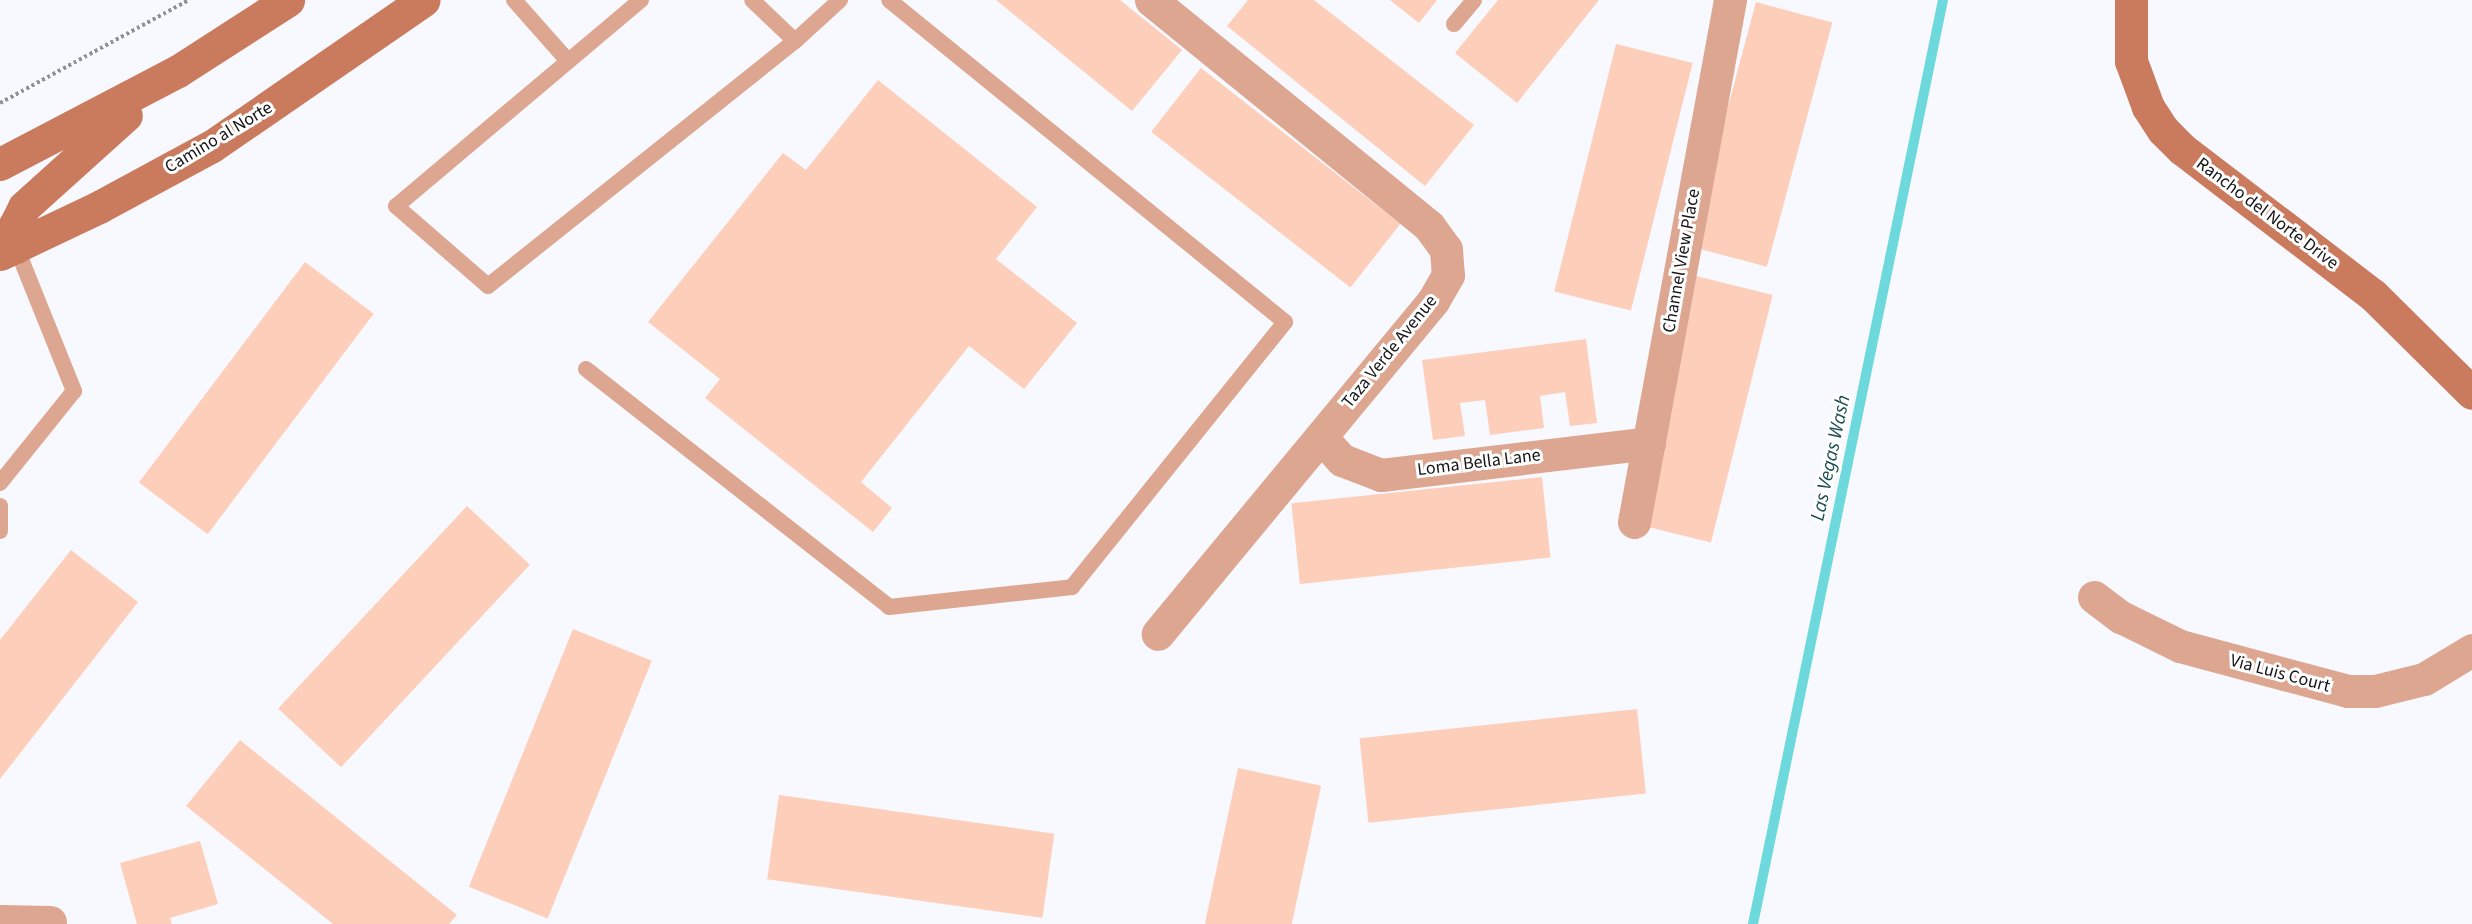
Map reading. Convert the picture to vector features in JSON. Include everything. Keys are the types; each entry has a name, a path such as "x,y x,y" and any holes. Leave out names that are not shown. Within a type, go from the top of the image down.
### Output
{"main road":[{"path":"0,164 178,71 288,0"},
{"name":"Camino al Norte","path":"8,251 212,146 424,0"},
{"name":"Rancho del Norte Drive","path":"2131,0 2131,61 2148,107 2163,130 2182,149 2373,296 2472,393"},
{"path":"8,251 15,225 44,186 178,71"}],"street":[{"name":"Taza Verde Avenue","path":"1151,0 1429,226 1446,249 1448,275 1433,301 1158,634"},
{"name":"Channel View Place","path":"1634,522 1730,0"},
{"name":"Loma Bella Lane","path":"1321,437 1342,460 1381,475 1648,443"},
{"name":"Via Luis Court","path":"2094,597 2121,617 2180,646 2348,691 2374,691 2424,679 2472,650"},
{"path":"0,921 50,922"}],"lane":[{"path":"514,0 568,61"},
{"path":"641,0 396,206 488,286 795,41 840,0"},
{"path":"752,0 795,41"},
{"path":"586,369 889,607 1072,587 1285,322 889,0"},
{"path":"1454,24 1474,0"},
{"path":"0,483 74,391 8,251"},
{"path":"0,506 0,531"}],"path":[{"path":"0,103 189,0"}],"building":[{"path":"996,0 1120,0 1182,50 1132,111"},
{"path":"1248,0 1314,0 1474,125 1425,186 1227,26"},
{"path":"1390,0 1437,0 1419,23"},
{"path":"1498,0 1599,0 1517,103 1455,53"},
{"path":"1756,2 1832,22 1767,267 1691,246"},
{"path":"1616,44 1693,63 1631,311 1554,291"},
{"path":"1201,68 1400,224 1350,288 1151,132"},
{"path":"878,80 1037,207 996,259 1077,323 1024,389 969,346 861,482 892,508 873,532 705,398 720,379 648,322 783,153 806,170"},
{"path":"305,262 374,314 208,534 139,482"},
{"path":"1696,276 1773,295 1711,543 1634,523"},
{"path":"1586,339 1597,423 1570,426 1565,392 1540,396 1544,428 1490,435 1485,400 1460,403 1465,436 1433,440 1422,360"},
{"path":"1542,477 1550,558 1300,584 1291,503"},
{"path":"467,506 530,565 341,767 278,709"},
{"path":"71,550 138,602 0,779 0,640"},
{"path":"573,629 652,661 548,919 469,887"},
{"path":"1637,709 1646,794 1368,823 1360,738"},
{"path":"240,740 457,915 449,924 333,924 186,806"},
{"path":"1238,768 1321,786 1292,924 1205,924"},
{"path":"779,795 1054,834 1042,918 767,879"},
{"path":"200,841 218,904 170,918 172,924 137,924 120,863"}],"waterway":[{"name":"Las Vegas Wash","path":"1753,924 1943,0"}]}
